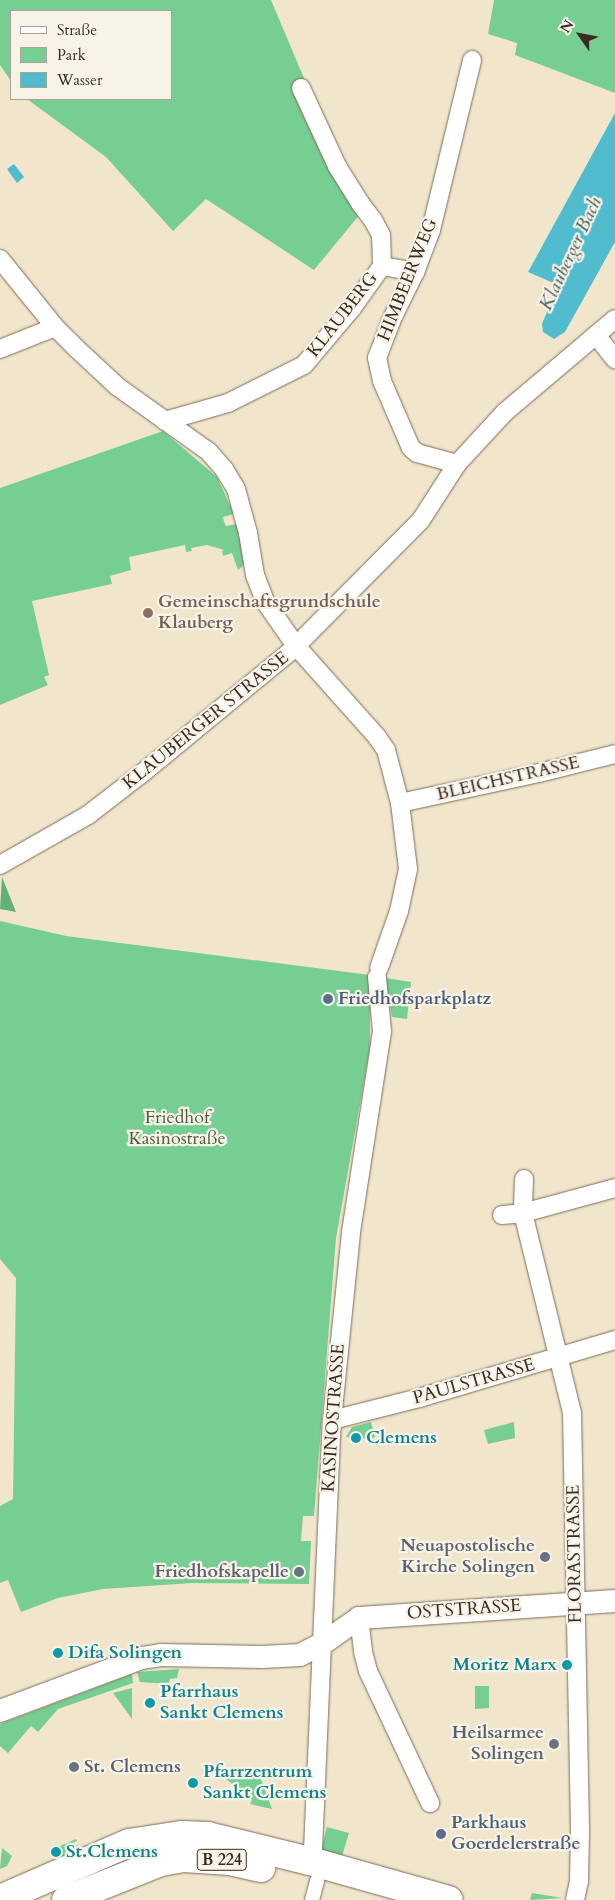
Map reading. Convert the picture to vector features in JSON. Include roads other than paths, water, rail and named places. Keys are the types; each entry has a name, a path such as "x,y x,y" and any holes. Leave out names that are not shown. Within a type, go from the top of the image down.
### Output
{"main road":[{"name":"B 224","path":"0,1899 129,1843 166,1836 208,1836 313,1881 449,1900"},
{"name":"B 224","path":"66,1900 161,1862 184,1858 230,1861 382,1900"}],"street":[{"name":"HIMBEERWEG","path":"457,464 417,452 411,448 378,369 380,349 415,272 431,230 472,60"},
{"name":"KLAUBERG","path":"165,421 228,403 304,365 352,308 382,266 381,234 374,220 360,203 337,166 301,88"},
{"name":"KASINOSTRASSE","path":"0,259 55,327 118,387 209,452 224,469 236,489 248,533 255,575 263,596 296,646 377,737 386,750 400,803 408,869 399,911 378,972 382,1032 351,1232 332,1420 312,1850 313,1881"},
{"name":"KLAUBERG","path":"382,266 415,272"},
{"name":"KLAUBERGER STRASSE","path":"0,865 88,815 140,775 296,646 421,520 457,464 505,412 615,319"},
{"path":"0,349 55,327"},
{"path":"596,335 615,359"},
{"name":"BLEICHSTRASSE","path":"400,803 539,773 615,754"},
{"name":"FLORASTRASSE","path":"524,1180 523,1214 572,1412 580,1833 578,1881 575,1900"},
{"path":"502,1215 523,1214 615,1188"},
{"name":"PAULSTRASSE","path":"332,1420 615,1340"},
{"name":"OSTSTRASSE","path":"359,1618 615,1600"},
{"path":"0,1711 142,1658 161,1654 291,1657 300,1655 322,1644 359,1618 363,1652 368,1671 430,1803"}],"water":[{"name":"Klauberger Bach","path":"615,113 615,242 565,332 554,339 543,332 542,324 558,285 528,272"},
{"path":"14,164 24,177 17,183 7,169"}],"place":[{"name":"Gemeinschaftsgrundschule Klauberg","path":"148,613"},
{"name":"Friedhofsparkplatz","path":"328,999"},
{"name":"Clemens","path":"356,1438"},
{"name":"Neuapostolische Kirche Solingen","path":"545,1557"},
{"name":"Friedhofskapelle","path":"299,1572"},
{"name":"Difa Solingen","path":"58,1653"},
{"name":"Moritz Marx","path":"567,1665"},
{"name":"Pfarrhaus Sankt Clemens","path":"150,1703"},
{"name":"Heilsarmee Solingen","path":"554,1744"},
{"name":"St. Clemens","path":"74,1767"},
{"name":"Pfarrzentrum Sankt Clemens","path":"193,1783"},
{"name":"Parkhaus Goerdelerstraße","path":"441,1834"},
{"name":"St.Clemens","path":"56,1852"}],"park label":[{"name":"Friedhof Kasinostraße","path":"177,1129"}]}
